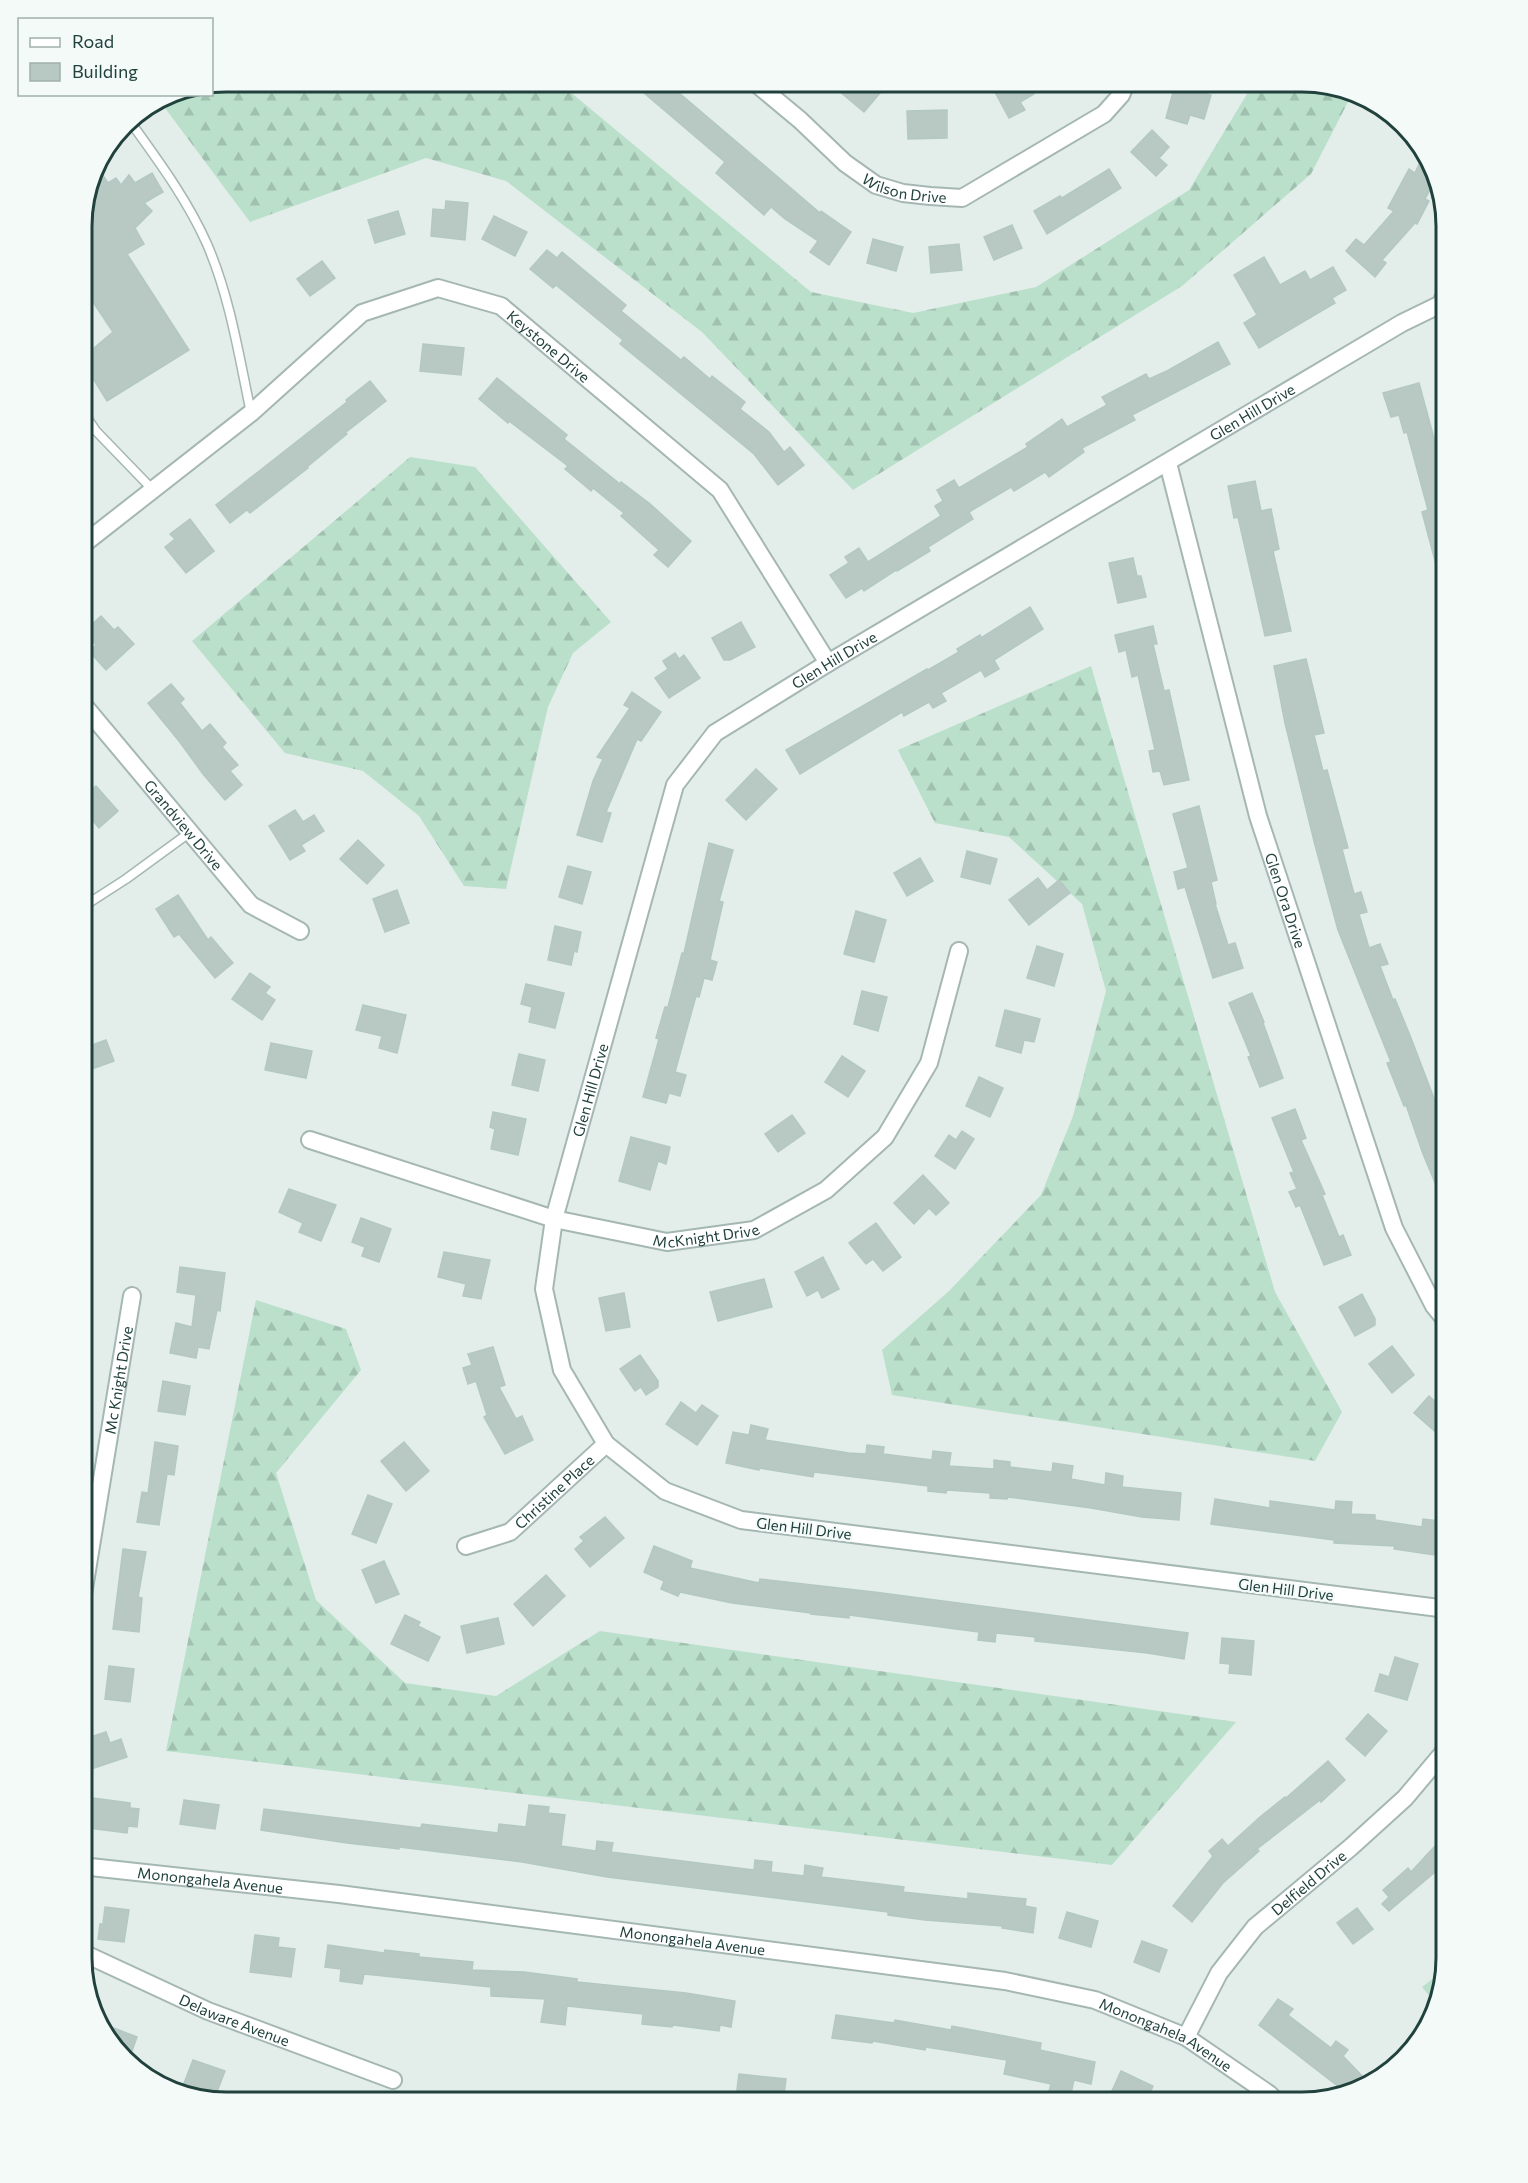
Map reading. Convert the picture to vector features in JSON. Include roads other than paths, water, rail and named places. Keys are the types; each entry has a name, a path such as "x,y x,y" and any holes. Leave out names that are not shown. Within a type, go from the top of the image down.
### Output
{"street":[{"name":"Wilson Drive","path":"766,92 800,120 845,164 876,185 903,193 962,198 1104,114 1122,92"},
{"name":"Keystone Drive","path":"92,537 251,413 362,313 438,288 501,306 720,490 828,663"},
{"name":"Glen Hill Drive","path":"1436,306 1402,323 828,663 715,734 675,785 554,1219 544,1289 562,1370 606,1444 665,1491 741,1520 1436,1608"},
{"name":"Glen Ora Drive","path":"1168,463 1258,816 1394,1228 1436,1308"},
{"name":"Grandview Drive","path":"92,715 251,905 300,931"},
{"name":"McKnight Drive","path":"310,1140 554,1219 667,1242 754,1230 826,1190 885,1137 929,1063 959,951"},
{"name":"Mc Knight Drive","path":"92,1540 132,1296"},
{"name":"Christine Place","path":"466,1546 510,1532 606,1444"},
{"name":"Delfield Drive","path":"1186,2037 1219,1973 1255,1927 1351,1847 1405,1798 1436,1761"},
{"name":"Monongahela Avenue","path":"92,1867 339,1894 1005,1980 1095,2000 1186,2037 1263,2092"},
{"name":"Delaware Avenue","path":"92,1957 208,2011 393,2080"}],"lane":[{"path":"134,128 169,175 207,244 227,300 251,413"},
{"path":"92,425 153,490"},
{"path":"92,901 189,833"}]}
